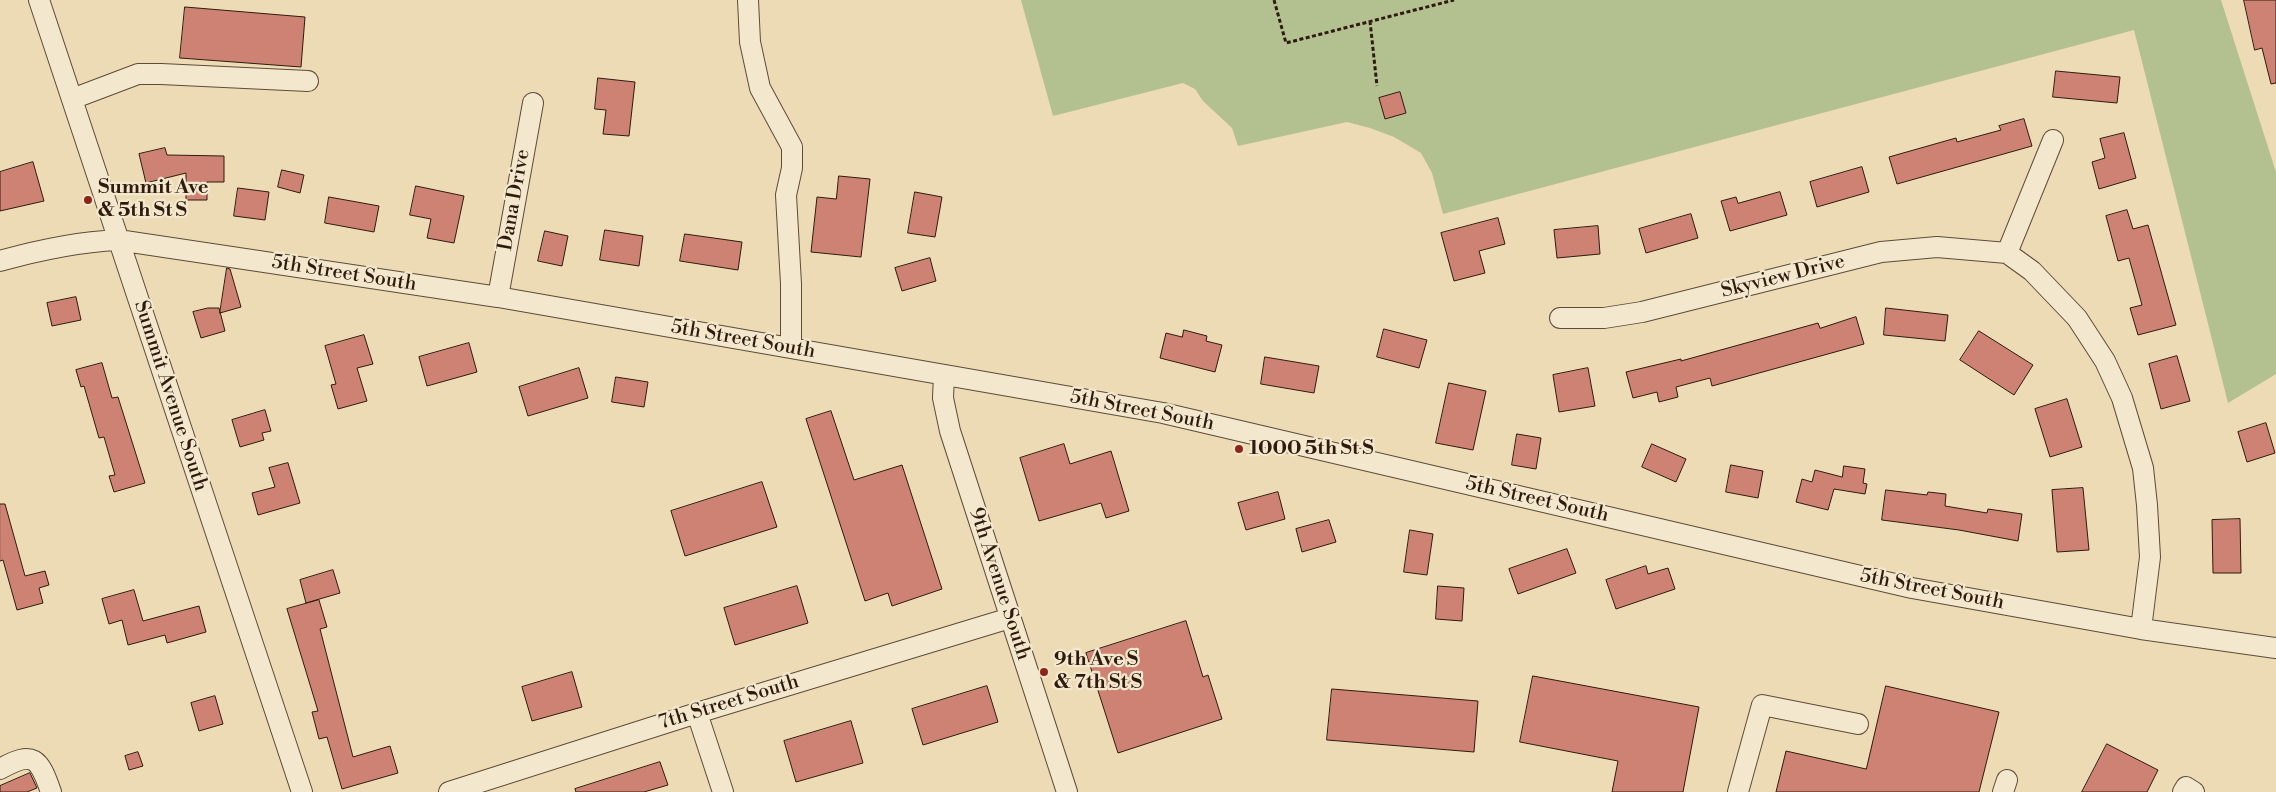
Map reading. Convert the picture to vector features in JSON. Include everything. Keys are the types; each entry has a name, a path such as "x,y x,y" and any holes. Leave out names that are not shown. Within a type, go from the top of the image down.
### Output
{"street":[{"name":"Summit Avenue South","path":"39,0 302,792"},
{"path":"748,0 750,42 760,88 792,147 792,168 786,195 792,284 791,348"},
{"path":"72,98 138,74 308,81"},
{"name":"Dana Drive","path":"498,297 533,102"},
{"path":"2053,140 2007,253 2032,271 2077,318 2105,361 2122,398 2143,468 2147,504 2150,557 2141,629"},
{"name":"5th Street South","path":"0,261 44,249 87,241 118,240 498,297 1163,413 1912,588 2141,629 2276,648"},
{"name":"Skyview Drive","path":"1560,318 1604,318 1642,312 1881,252 1937,248 2007,253"},
{"name":"9th Avenue South","path":"944,375 943,398 950,431 1067,792"},
{"name":"7th Street South","path":"449,792 697,713 1010,618"},
{"path":"1738,792 1762,705 1858,724"},
{"path":"697,713 723,792"},
{"path":"0,769 19,758 31,760 42,767 51,792"},
{"path":"2183,792 2186,787 2194,792"}],"path":[{"path":"1274,0 1286,43 1454,0"},
{"path":"1370,21 1377,86"}],"green space":[{"path":"1021,0 2221,0 2276,172 2276,374 2228,403 2134,30 1443,214 1432,173 1421,153 1394,137 1347,122 1238,146 1232,128 1203,101 1195,89 1183,83 1053,116"}],"building":[{"path":"2244,0 2276,0 2276,83 2271,84 2262,48 2255,50"},
{"path":"185,7 305,17 301,67 180,58"},
{"path":"2056,71 2120,77 2117,103 2053,97"},
{"path":"598,78 635,82 629,136 603,134 606,110 595,109"},
{"path":"1400,92 1406,113 1385,119 1379,98"},
{"path":"2024,119 2032,146 1897,184 1889,157 1956,138 1957,142 2001,130 1999,126"},
{"path":"2124,133 2136,178 2099,189 2092,162 2105,158 2100,139"},
{"path":"165,148 167,155 224,156 224,182 207,182 207,200 186,200 186,173 146,183 139,154"},
{"path":"33,162 44,201 0,211 0,172"},
{"path":"1862,167 1869,192 1817,207 1810,182"},
{"path":"282,170 304,175 300,193 278,187"},
{"path":"839,176 870,179 861,257 811,252 817,197 836,199"},
{"path":"416,186 464,196 454,243 427,238 431,219 410,215"},
{"path":"238,188 269,192 265,220 234,216"},
{"path":"915,192 942,197 935,237 908,233"},
{"path":"1780,192 1787,215 1730,231 1721,201 1736,197 1738,203"},
{"path":"329,197 379,206 374,232 325,223"},
{"path":"2127,210 2133,229 2148,225 2176,325 2138,335 2130,308 2142,305 2129,258 2118,261 2106,216"},
{"path":"1691,214 1698,238 1646,253 1639,229"},
{"path":"1498,218 1505,244 1479,251 1485,273 1454,281 1441,233"},
{"path":"1598,226 1600,254 1557,258 1554,230"},
{"path":"605,230 643,236 639,266 600,260"},
{"path":"545,231 568,236 562,266 538,261"},
{"path":"685,234 742,242 738,270 680,261"},
{"path":"930,258 936,281 902,291 895,268"},
{"path":"227,268 230,269 241,307 220,313"},
{"path":"76,297 81,320 52,326 47,303"},
{"path":"208,308 219,308 225,331 201,338 193,312"},
{"path":"1886,308 1948,315 1945,341 1884,335"},
{"path":"1856,317 1864,344 1712,386 1710,378 1676,387 1678,397 1659,402 1657,392 1633,398 1626,372 1681,359 1681,361 1818,323 1820,328"},
{"path":"1384,329 1427,340 1419,368 1377,357"},
{"path":"1184,330 1207,336 1206,341 1222,345 1215,372 1160,358 1166,333 1182,337"},
{"path":"1979,331 2033,365 2014,395 1960,360"},
{"path":"364,335 373,364 357,368 367,401 338,409 331,385 336,384 325,346"},
{"path":"469,343 477,372 427,386 419,357"},
{"path":"2177,356 2190,401 2161,409 2149,364"},
{"path":"1265,357 1319,366 1314,393 1261,384"},
{"path":"102,363 112,398 118,397 145,483 114,492 109,476 115,475 104,437 99,438 84,386 81,387 76,370"},
{"path":"579,368 588,398 528,416 519,387"},
{"path":"1588,368 1595,406 1559,412 1553,375"},
{"path":"616,377 648,382 644,407 612,402"},
{"path":"1449,383 1486,391 1473,450 1436,443"},
{"path":"2067,399 2082,447 2050,457 2035,409"},
{"path":"265,410 271,431 262,433 264,440 240,447 232,420"},
{"path":"831,411 854,480 902,465 942,589 892,606 888,593 865,601 806,419"},
{"path":"2266,423 2275,453 2247,462 2238,432"},
{"path":"1517,434 1541,438 1536,469 1512,465"},
{"path":"1064,444 1070,464 1111,451 1129,511 1106,518 1101,503 1039,521 1020,458"},
{"path":"1652,444 1686,459 1676,482 1642,467"},
{"path":"288,463 300,503 258,515 252,493 275,487 269,468"},
{"path":"1731,465 1763,471 1758,498 1726,492"},
{"path":"1844,466 1865,469 1863,483 1867,484 1865,494 1834,489 1828,510 1796,502 1802,479 1812,482 1815,470 1842,477"},
{"path":"762,482 777,527 685,556 671,511"},
{"path":"2083,488 2089,550 2057,552 2052,490"},
{"path":"1886,490 1927,495 1928,492 1946,494 1945,506 1987,513 1988,509 2022,514 2018,541 1959,530 1882,520"},
{"path":"1278,492 1285,519 1246,530 1238,503"},
{"path":"0,504 5,504 25,576 45,571 49,585 39,588 43,603 17,610 3,560 0,561"},
{"path":"2240,519 2241,573 2213,573 2212,520"},
{"path":"1329,520 1336,542 1302,552 1296,529"},
{"path":"1410,530 1433,534 1427,575 1404,572"},
{"path":"1567,549 1576,573 1518,594 1509,569"},
{"path":"1646,566 1648,574 1668,568 1675,589 1616,609 1606,580"},
{"path":"333,570 340,593 306,603 300,580"},
{"path":"797,586 808,623 735,645 724,608"},
{"path":"1438,586 1464,588 1462,621 1436,619"},
{"path":"134,590 143,621 199,606 206,632 167,643 165,635 128,645 122,620 109,624 102,599"},
{"path":"319,600 327,627 320,629 353,757 390,746 398,773 342,789 327,737 319,739 312,712 318,711 287,609"},
{"path":"1186,621 1203,677 1208,675 1222,719 1118,753 1086,653"},
{"path":"572,672 582,707 532,721 522,687"},
{"path":"1533,676 1699,707 1683,792 1612,792 1618,761 1520,742"},
{"path":"987,686 998,722 923,745 912,709"},
{"path":"1886,686 1999,712 1979,792 1776,792 1786,751 1866,769"},
{"path":"1332,689 1478,701 1474,752 1327,740"},
{"path":"215,696 223,724 199,731 191,703"},
{"path":"851,721 863,763 796,782 784,741"},
{"path":"2107,744 2158,770 2147,792 2082,792"},
{"path":"138,752 143,766 129,770 125,756"},
{"path":"660,762 668,785 644,792 576,792 575,789"},
{"path":"30,773 37,788 27,792 0,792 0,786"}],"place":[{"name":"Summit Ave & 5th St S","path":"88,200"},
{"name":"1000 5th St S","path":"1239,449"},
{"name":"9th Ave S & 7th St S","path":"1044,672"}]}
